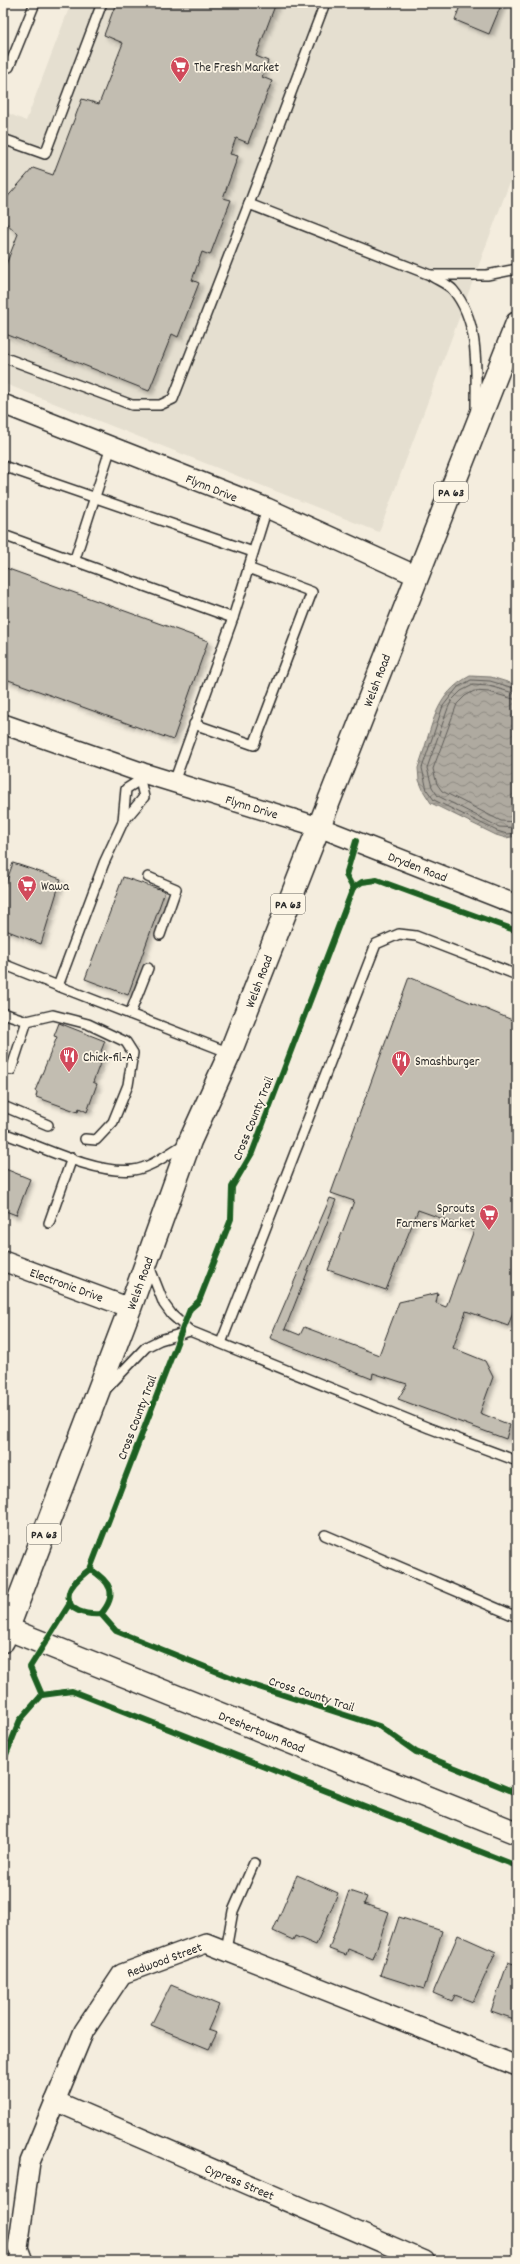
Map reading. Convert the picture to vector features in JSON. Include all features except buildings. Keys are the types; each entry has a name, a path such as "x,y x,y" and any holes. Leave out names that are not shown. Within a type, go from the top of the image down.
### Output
{"main road":[{"name":"Welsh Road","path":"5,1635 130,1308 190,1141 230,1053 517,323"},
{"name":"Dreshertown Road","path":"5,1635 517,1833"}],"street":[{"name":"Flynn Drive","path":"3,404 267,508 417,576"},
{"name":"Flynn Drive","path":"3,724 141,776 174,782 319,826"},
{"name":"Dryden Road","path":"319,826 517,905"},
{"name":"Electronic Drive","path":"3,1261 130,1308"},
{"name":"Redwood Street","path":"23,2261 18,2248 30,2162 84,2030 122,1974 206,1943 517,2066"},
{"name":"Cypress Street","path":"55,2101 424,2261"}],"lane":[{"path":"9,67 35,3"},
{"path":"3,139 45,154 102,3"},
{"path":"3,357 132,405 160,405 173,399 325,3"},
{"path":"249,204 430,275 452,289 464,306 473,336 476,370 476,428"},
{"path":"430,275 487,275 517,269"},
{"path":"74,562 111,447"},
{"path":"3,466 253,552"},
{"path":"174,782 233,618 267,508"},
{"path":"3,535 74,562 233,618"},
{"path":"194,724 254,745 312,592 248,568"},
{"path":"58,986 104,863 122,822 126,789 141,776"},
{"path":"122,822 144,797 141,776"},
{"path":"148,877 176,889 160,935"},
{"path":"221,1343 376,944 399,934 416,936 517,976"},
{"path":"3,964 230,1053"},
{"path":"130,1014 148,968"},
{"path":"3,1013 27,1021 53,1015 88,1024 126,1042 133,1053 128,1084 113,1122 96,1140 85,1139"},
{"path":"3,1067 11,1070 27,1021"},
{"path":"3,1106 48,1125"},
{"path":"3,1133 72,1158 112,1169 132,1170 147,1166 190,1141"},
{"path":"49,1223 72,1158"},
{"path":"147,1260 164,1304 172,1315 190,1331 429,1428 517,1461"},
{"path":"96,1398 146,1347 160,1340 190,1331"},
{"path":"325,1535 517,1617"},
{"path":"226,1950 233,1911 254,1863"}],"shaded area":[{"path":"71,3 517,3 517,163 379,532 3,383 3,111 26,121"}],"water":[{"path":"470,676 491,677 517,685 517,836 506,838 496,835 431,803 419,780 418,768 437,711 449,692 458,683"}],"cycle path":[{"name":"Cross County Trail","path":"356,841 346,875 353,888 252,1153 232,1187 231,1219 199,1301 190,1309 90,1569 72,1586 69,1593 69,1599 70,1604 79,1611 90,1614 101,1614 116,1631 240,1681 379,1726 416,1752 517,1793"},
{"path":"353,888 362,882 377,880 517,931"},
{"path":"90,1569 103,1579 110,1589 111,1594 109,1600 101,1614"},
{"path":"42,1695 30,1667 70,1603"},
{"path":"3,1762 20,1720 42,1695 72,1691 517,1866"}],"place":[{"name":"The Fresh Market","path":"180,83"},
{"name":"Wawa","path":"27,902"},
{"name":"Chick-fil-A","path":"69,1073"},
{"name":"Smashburger","path":"401,1077"},
{"name":"Sprouts Farmers Market","path":"489,1231"}]}
